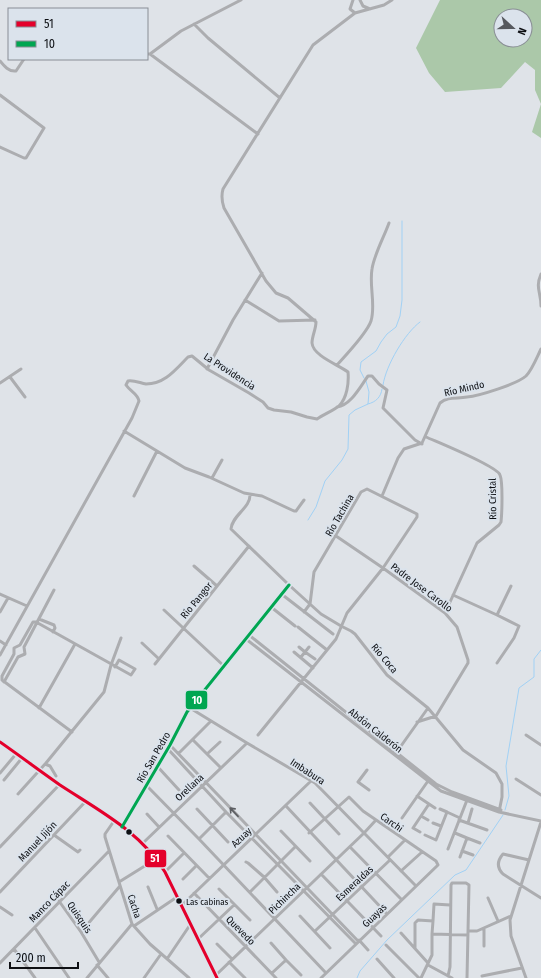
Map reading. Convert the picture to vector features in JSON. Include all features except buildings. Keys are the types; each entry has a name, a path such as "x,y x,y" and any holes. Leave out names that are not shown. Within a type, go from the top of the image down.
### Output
{"street":[{"path":"241,0 179,32 148,54 258,134"},
{"path":"353,0 350,9 356,13"},
{"path":"360,0 363,6 371,9"},
{"path":"337,407 341,403 346,392 347,371 320,355 314,349 312,344 316,326 315,320 288,298 276,293 266,281 224,208 222,198 223,189 313,44 356,13 384,5 392,0"},
{"path":"194,24 208,38 280,98"},
{"path":"0,62 10,70 16,71 23,60"},
{"path":"0,95 44,128 26,158 0,147"},
{"path":"337,365 371,322 372,297 370,288 372,269 389,223"},
{"path":"207,369 245,300 262,273"},
{"path":"541,274 537,287 541,298 541,306"},
{"path":"259,279 266,281"},
{"path":"245,300 279,321 293,322 296,320 315,320"},
{"name":"Río Mindo","path":"422,444 442,401 451,398 468,397 509,385 520,380 528,374 541,349"},
{"name":"La Providencia","path":"0,655 140,401 126,385 128,381 142,384 157,383 164,380 190,356 194,357 207,369 263,402 268,408 317,419 329,410 343,405 358,390 368,376 371,376 386,389 383,408 414,439 422,444"},
{"path":"0,383 21,369"},
{"path":"10,377 25,397"},
{"path":"124,431 179,465 212,478 244,494 262,496 294,512 304,500"},
{"name":"Río Cristal","path":"426,437 498,471 500,476 501,522 477,543 445,613"},
{"path":"382,496 398,458 404,449 422,444"},
{"path":"134,496 157,451"},
{"path":"212,478 222,460"},
{"name":"Río Tachina","path":"310,604 314,572 361,492 367,489 417,514 383,568"},
{"name":"Río Coca","path":"250,494 250,501 233,522 231,528 321,614 355,634 387,675 428,708 463,750 496,773 502,784 500,811"},
{"name":"Padre Jose Carollo","path":"336,536 445,613 457,627 468,662 436,716"},
{"name":"Río Pangor","path":"155,664 249,546"},
{"path":"194,566 217,586"},
{"path":"258,735 339,634 347,613 383,568"},
{"name":"Río San Pedro","path":"122,827 169,747 187,712 289,585"},
{"path":"497,614 512,586"},
{"path":"4,682 18,657 25,654 24,647 54,590"},
{"path":"0,594 27,606"},
{"path":"453,595 497,614 519,626 514,638 497,663"},
{"path":"284,596 333,634"},
{"path":"0,612 8,598"},
{"path":"304,612 310,604"},
{"path":"271,607 327,650"},
{"path":"164,610 225,666"},
{"path":"38,620 53,632 75,644 113,666 131,676 135,669 120,660 118,660 113,666"},
{"path":"53,632 55,628 54,625 38,620 33,622 20,645 14,648 14,654 2,676 2,680 72,732"},
{"name":"Abdón Calderón","path":"248,637 436,784 467,799"},
{"path":"18,794 40,771 104,692 121,638"},
{"path":"0,642 6,645"},
{"path":"39,708 75,644"},
{"path":"142,644 159,659"},
{"path":"20,645 24,647"},
{"path":"299,647 314,659"},
{"path":"301,657 309,647"},
{"path":"294,652 313,668"},
{"path":"14,654 18,657"},
{"name":"Imbabura","path":"190,708 312,780 339,805 401,872 416,886"},
{"path":"395,753 428,708"},
{"path":"417,722 436,716"},
{"path":"179,753 211,721"},
{"path":"526,735 541,745"},
{"path":"193,740 221,768"},
{"path":"207,754 220,742"},
{"name":"Orellana","path":"143,843 247,743"},
{"path":"0,744 86,801 143,843 165,872 216,977"},
{"path":"169,747 179,753 358,942"},
{"path":"169,747 226,812 330,917 368,950"},
{"name":"Abdón Calderón","path":"395,753 441,791 506,813 541,822"},
{"path":"0,773 16,754"},
{"path":"4,780 22,758"},
{"path":"45,764 50,766 56,776"},
{"path":"157,766 179,790"},
{"path":"367,770 358,782 369,790"},
{"path":"516,779 541,796"},
{"name":"Azuay","path":"181,906 312,780"},
{"path":"402,818 428,781"},
{"path":"0,847 60,784"},
{"path":"146,785 326,973"},
{"path":"417,796 435,808"},
{"name":"Carchi","path":"339,805 349,797 363,811 436,861 438,864"},
{"path":"448,849 467,799"},
{"name":"Manuel Jijón","path":"0,892 86,801"},
{"path":"310,803 339,834"},
{"path":"420,832 413,828 429,804"},
{"path":"310,833 339,805"},
{"path":"286,806 387,914"},
{"path":"197,809 228,842"},
{"path":"440,809 468,823 487,830"},
{"path":"468,823 472,809"},
{"path":"199,839 226,812"},
{"path":"425,835 436,840 447,812"},
{"path":"147,814 159,827"},
{"path":"421,816 428,820"},
{"name":"Pichincha","path":"216,977 230,961 350,847 376,820"},
{"name":"Cacha","path":"114,821 104,837 133,925 150,944 189,978"},
{"path":"526,978 511,936 510,926 511,916 520,885 541,822"},
{"path":"433,823 441,826"},
{"path":"281,831 310,861"},
{"path":"455,833 480,843"},
{"path":"54,835 78,852 80,850"},
{"path":"168,836 209,878"},
{"path":"460,856 467,838"},
{"name":"Esmeraldas","path":"315,931 380,869 405,840"},
{"path":"250,892 295,847"},
{"path":"350,847 401,900"},
{"name":"Manco Cápac","path":"0,963 109,851"},
{"path":"462,851 473,855"},
{"path":"401,872 422,852"},
{"path":"165,872 184,853"},
{"path":"528,860 504,854 499,860 499,870 541,898"},
{"path":"81,932 120,884 156,859"},
{"path":"246,862 264,877 277,892"},
{"name":"Guayas","path":"321,978 438,864"},
{"path":"183,879 196,866"},
{"path":"321,874 381,936"},
{"path":"448,976 450,967 450,905 452,883 468,884 467,978"},
{"path":"148,887 158,910"},
{"path":"219,889 250,920"},
{"name":"Quevedo","path":"194,892 276,978"},
{"path":"87,978 133,925 177,897"},
{"path":"488,898 498,921"},
{"name":"Quisquis","path":"59,902 81,932 98,964 108,978"},
{"path":"386,945 420,978 432,955 434,904 450,905"},
{"path":"197,940 234,905"},
{"path":"0,906 12,915"},
{"path":"300,916 330,948"},
{"path":"432,934 468,933 477,931 511,916"},
{"path":"415,948 416,922 419,920 433,921"},
{"path":"167,959 190,925"},
{"path":"34,928 69,978"},
{"path":"484,928 484,946"},
{"path":"401,933 428,964 452,978"},
{"path":"271,943 301,974"},
{"path":"217,944 245,978"},
{"path":"14,948 35,978"},
{"path":"144,978 161,954"},
{"path":"377,959 394,978"},
{"path":"272,973 286,960"},
{"path":"482,976 522,968"}],"green space":[{"path":"440,0 541,0 541,104 535,90 535,70 525,62 501,88 445,92 429,73 416,48"},
{"path":"541,104 541,138 532,132"}],"waterway":[{"path":"364,378 360,370 361,362 376,351 387,334 396,327 400,316 402,300 402,221"},
{"path":"383,385 388,368 402,341 420,322"},
{"path":"308,520 316,507 325,481 342,460 348,449 349,415 355,410 368,404 369,392 366,381"},
{"path":"368,404 378,399 382,389"},
{"path":"505,810 509,796 506,766 519,688 534,677 534,659 541,650"},
{"path":"357,978 360,971 387,940 455,875 466,870 503,815"}],"transit line":[{"name":"10","path":"122,827 170,745 187,712 289,585"},
{"name":"51","path":"0,742 60,785 118,823 144,845 165,872 217,978"}],"place":[{"name":"Las cabinas","path":"179,901"}]}
